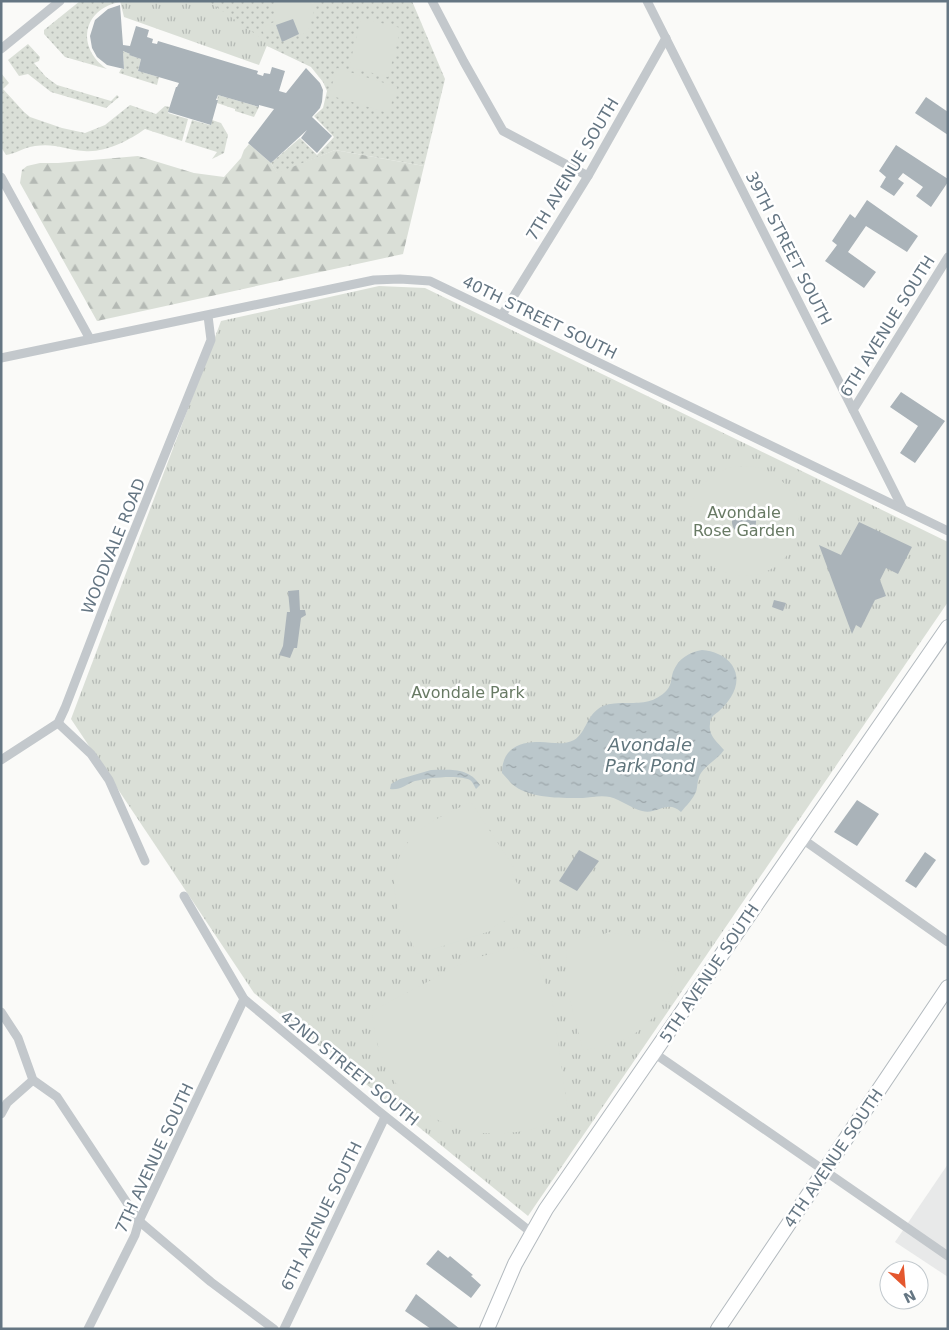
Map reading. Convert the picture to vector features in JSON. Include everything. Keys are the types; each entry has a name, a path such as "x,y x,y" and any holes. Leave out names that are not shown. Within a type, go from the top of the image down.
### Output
{"street":[{"path":"1,49 60,1"},
{"path":"432,1 503,130 588,176"},
{"name":"39TH STREET SOUTH","path":"647,1 903,509"},
{"name":"7TH AVENUE SOUTH","path":"502,315 588,176 666,38"},
{"path":"1,177 90,339"},
{"name":"6TH AVENUE SOUTH","path":"853,410 948,257"},
{"name":"40TH STREET SOUTH","path":"1,358 374,280 430,281 948,531"},
{"name":"WOODVALE ROAD","path":"58,723 212,340 208,316"},
{"name":"5TH AVENUE SOUTH","path":"487,1329 515,1264 546,1209 948,627"},
{"path":"1,760 58,723 91,754 108,780 145,861"},
{"path":"801,838 948,942"},
{"name":"42ND STREET SOUTH","path":"184,896 244,999 385,1117 532,1233"},
{"name":"4TH AVENUE SOUTH","path":"718,1329 948,987"},
{"name":"7TH AVENUE SOUTH","path":"88,1329 135,1235 139,1221 244,999"},
{"path":"1,1012 18,1038 33,1080 57,1097 139,1221 211,1282 274,1329"},
{"path":"654,1054 948,1256"},
{"path":"1,1114 7,1103 33,1080"},
{"name":"6TH AVENUE SOUTH","path":"284,1329 385,1117"}],"shaded area":[{"path":"948,1164 948,1277 929,1264 929,1260 922,1260 895,1242"}],"green space":[{"path":"80,1 120,2 107,6 98,12 91,21 88,30 87,40 91,51 107,69 65,57 44,34 44,30"},
{"path":"120,1 208,1 268,43 259,65 124,17"},
{"path":"204,1 412,1 445,79 424,166 335,150 277,174 271,163 300,138 317,155 334,137 314,116 323,108 327,91 323,82 311,67 248,37"},
{"path":"276,1 317,1 308,32 282,42 277,28 264,34 261,28 274,22"},
{"path":"361,18 401,28 388,77 349,67"},
{"path":"28,44 40,57 39,61 34,63 46,77 57,85 111,101 117,95 119,97 106,108 51,92 28,74 19,76 8,60"},
{"path":"123,51 141,59 138,71 159,77 157,85 119,73 121,69 124,69"},
{"path":"337,68 397,87 388,113 329,95"},
{"path":"1,73 9,83 3,89 30,117 62,128 85,133 105,125 130,105 156,114 165,106 170,107 168,113 188,119 182,141 145,129 124,142 100,150 84,151 42,145 6,155 1,147"},
{"path":"218,95 259,107 254,117 217,103"},
{"path":"192,120 210,125 212,120 221,123 228,135 224,153 212,159 217,152 185,142"},
{"path":"249,144 271,163 277,173 335,150 424,166 403,254 97,321 20,183 22,170 27,166 40,163 138,156 194,173 224,177 241,158"},
{"name":"Avondale Park","path":"379,286 425,288 948,542 948,602 528,1216 254,993 71,719 221,321"},
{"name":"Avondale Rose Garden","path":"744,466 765,470 783,482 795,500 799,521 795,542 783,560 765,572 744,576 723,572 705,560 693,542 689,521 693,500 705,482 723,470"},
{"path":"471,802 514,868 512,874 525,898 520,913 495,926 494,930 418,954 403,924 398,908 395,892 395,875 398,860 406,845 424,827"},
{"path":"608,932 676,943 678,957 676,972 672,987 665,1001 646,1025 621,1041 607,1046 583,1050 565,981 568,978 566,951 577,938 602,936"},
{"path":"518,947 537,957 547,988 551,992 568,1112 533,1129 502,1133 483,1133 459,1128 438,1120 404,1094 391,1076 375,1035 372,1011 471,959"}],"water":[{"name":"Avondale Park Pond","path":"702,650 718,654 732,665 735,671 736,684 728,702 712,716 710,722 710,732 724,750 701,773 695,795 681,812 671,807 648,812 642,811 607,796 565,798 536,795 519,789 502,773 505,758 518,745 532,742 570,742 578,737 597,709 611,704 644,702 660,696 669,688 675,667 681,660 688,654"},
{"path":"431,770 464,772 475,779 480,785 476,789 471,781 465,778 443,777 415,781 400,788 390,789 391,784 400,779"}],"building":[{"path":"120,5 123,45 130,46 136,26 149,30 147,37 153,39 152,43 157,44 158,41 258,71 257,74 263,76 264,73 270,74 272,67 285,71 279,91 286,93 306,68 320,83 323,90 320,108 312,117 332,136 317,153 301,138 307,130 271,163 248,143 274,109 259,105 259,107 218,95 211,125 168,112 179,83 138,71 141,59 123,51 124,69 107,65 97,57 92,48 90,36 95,20 108,9"},
{"path":"293,19 299,34 282,42 276,25"},
{"path":"926,97 948,112 948,135 915,113"},
{"path":"896,145 948,179 948,182 931,207 916,196 923,187 903,173 898,179 904,183 894,196 880,187 886,177 879,171"},
{"path":"867,200 918,236 907,252 866,226 848,252 876,272 864,288 825,261 837,245 832,241 850,214 855,218"},
{"path":"901,392 945,421 915,463 900,453 918,426 890,407"},
{"path":"744,510 752,514 756,522 752,530 744,534 736,530 732,522 736,514"},
{"path":"859,522 912,547 898,574 886,568 880,580 886,596 875,600 861,628 856,625 852,634 819,545 841,555"},
{"path":"299,590 300,610 305,610 306,615 301,618 297,648 294,648 290,658 279,655 283,646 287,612 290,612 288,591"},
{"path":"774,600 786,603 783,611 772,607"},
{"path":"857,800 879,814 857,846 834,832"},
{"path":"579,850 599,861 577,891 559,881"},
{"path":"925,852 936,860 916,888 905,881"},
{"path":"438,1250 448,1258 450,1256 473,1275 471,1276 481,1285 471,1298 426,1264"},
{"path":"416,1294 460,1329 431,1329 405,1311"}]}
